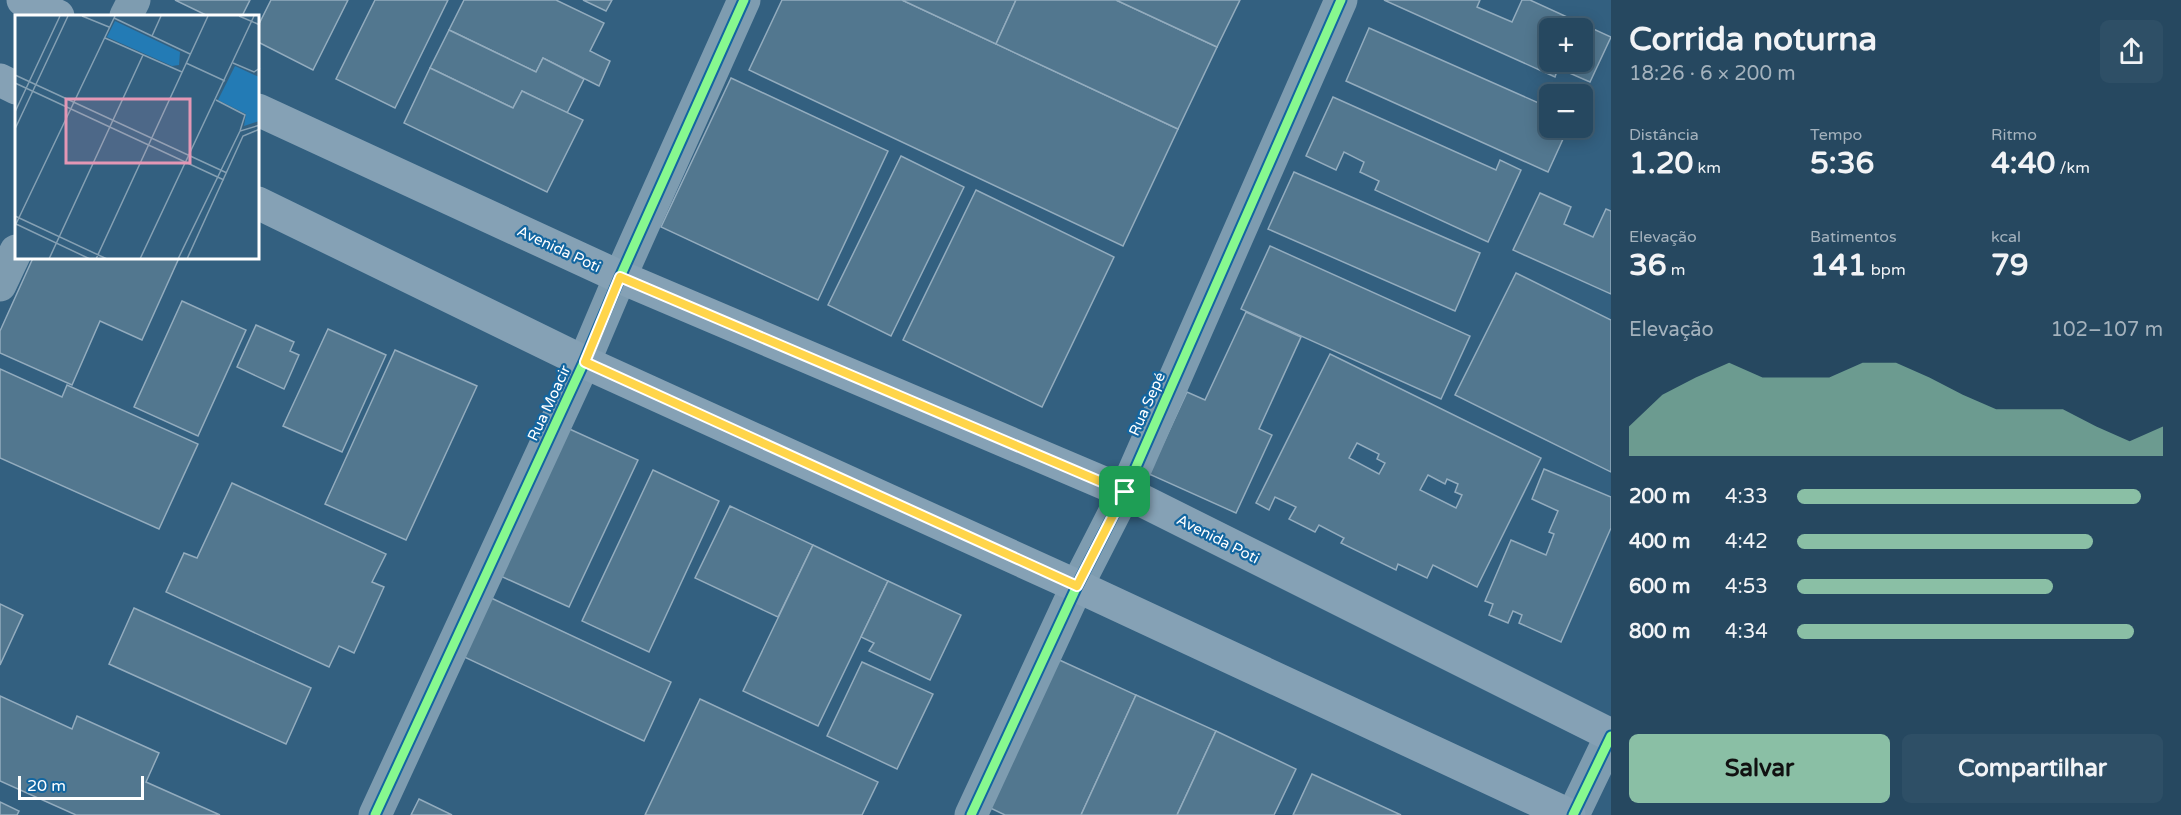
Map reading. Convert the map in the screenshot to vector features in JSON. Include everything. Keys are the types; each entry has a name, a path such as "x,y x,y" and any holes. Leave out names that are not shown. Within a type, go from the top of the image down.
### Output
{"main road":[{"path":"23,0 56,15"},
{"path":"0,80 15,87"},
{"name":"Avenida Poti","path":"260,111 620,277 1125,492 1611,735"},
{"path":"260,204 585,362 1077,586 1571,815"}],"street":[{"path":"126,15 134,0"},
{"name":"Rua Moacir","path":"375,815 585,362 620,277 744,0"},
{"name":"Rua Sepé","path":"971,815 1077,586 1125,492 1341,0"},
{"path":"0,285 15,253"},
{"path":"1571,815 1611,735"}],"building":[{"path":"175,0 250,0 242,15 206,15"},
{"path":"271,0 348,0 313,70 260,43 260,22"},
{"path":"375,0 448,0 395,108 336,79"},
{"path":"464,0 556,0 604,23 590,51 610,61 599,86 543,58 536,72 449,30"},
{"path":"583,0 612,0 606,11"},
{"path":"782,0 902,0 1178,129 1123,246 749,70"},
{"path":"902,0 1016,0 996,44"},
{"path":"1016,0 1116,0 1217,47 1178,129 996,44"},
{"path":"1116,0 1240,0 1217,47"},
{"path":"1384,0 1480,0 1477,7 1512,22 1522,0 1530,0 1569,18 1539,18 1539,70"},
{"path":"1369,28 1539,103 1539,138 1563,138 1548,172 1346,81"},
{"path":"1593,29 1611,37 1590,82 1567,72 1593,72"},
{"path":"449,30 536,72 543,58 584,79 567,113 522,91 513,108 430,68"},
{"path":"430,68 513,108 522,91 583,120 547,192 404,123"},
{"path":"1544,72 1557,72 1555,77"},
{"path":"731,78 888,151 818,300 661,227"},
{"path":"1333,97 1496,170 1500,160 1521,170 1488,242 1375,190 1379,181 1360,172 1364,162 1344,152 1336,170 1306,156"},
{"path":"901,156 964,187 891,336 828,305"},
{"path":"1294,172 1480,253 1455,311 1268,229"},
{"path":"976,190 1114,257 1042,407 903,340"},
{"path":"1540,193 1571,207 1564,224 1593,237 1606,209 1611,211 1611,294 1513,250"},
{"path":"1270,246 1470,336 1441,399 1241,309"},
{"path":"32,260 178,260 142,340 100,321 72,385 0,353 0,331"},
{"path":"1516,273 1611,320 1611,472 1455,395"},
{"path":"182,301 246,330 198,436 134,407"},
{"path":"1246,312 1301,337 1259,429 1272,435 1236,513 1149,474 1187,392 1205,400"},
{"path":"256,325 294,342 290,351 299,355 284,389 237,367"},
{"path":"328,329 386,355 342,452 283,426"},
{"path":"395,350 477,386 406,540 325,504"},
{"path":"1330,354 1541,458 1477,587 1433,565 1427,578 1398,564 1396,570 1341,543 1344,538 1319,525 1315,532 1289,519 1296,507 1275,497 1269,510 1256,503","holes":["1357,443 1379,454 1377,459 1385,463 1379,474 1349,458","1428,475 1445,484 1447,479 1458,484 1455,492 1462,495 1456,508 1420,490"]},
{"path":"0,369 62,397 67,385 198,444 159,529 0,458"},
{"path":"565,427 638,460 569,607 496,574"},
{"path":"1544,469 1611,497 1611,528 1561,642 1519,623 1522,615 1513,611 1508,623 1489,615 1493,604 1485,601 1511,540 1546,555 1554,534 1549,532 1558,511 1532,499"},
{"path":"653,470 719,501 649,652 582,621"},
{"path":"232,483 386,554 372,582 384,587 354,653 339,646 329,667 166,592 184,553 197,558"},
{"path":"730,506 813,545 778,617 695,578"},
{"path":"813,545 888,581 818,726 743,691"},
{"path":"888,581 961,615 930,680 869,651 874,643 861,637"},
{"path":"489,597 671,682 644,741 462,656"},
{"path":"0,604 23,615 0,665"},
{"path":"134,608 311,688 286,744 109,664"},
{"path":"1055,658 1136,695 1081,815 1005,815 986,806"},
{"path":"862,662 933,694 897,769 827,736"},
{"path":"1136,695 1216,731 1177,815 1081,815"},
{"path":"0,696 72,729 77,716 159,753 146,782 220,815 76,815 0,781"},
{"path":"700,699 878,782 862,815 645,815"},
{"path":"1216,731 1296,769 1274,815 1177,815"},
{"path":"1312,774 1401,815 1293,815"},
{"path":"419,799 452,815 411,815"},
{"path":"0,802 19,811 17,815 0,815"}],"cycle path":[{"path":"375,815 584,362 744,0"},
{"path":"971,815 1077,586 1125,492 1341,0"},
{"path":"1573,815 1611,736"}],"route":[{"path":"620,277 1125,492 1077,586 585,362 620,277"}]}
